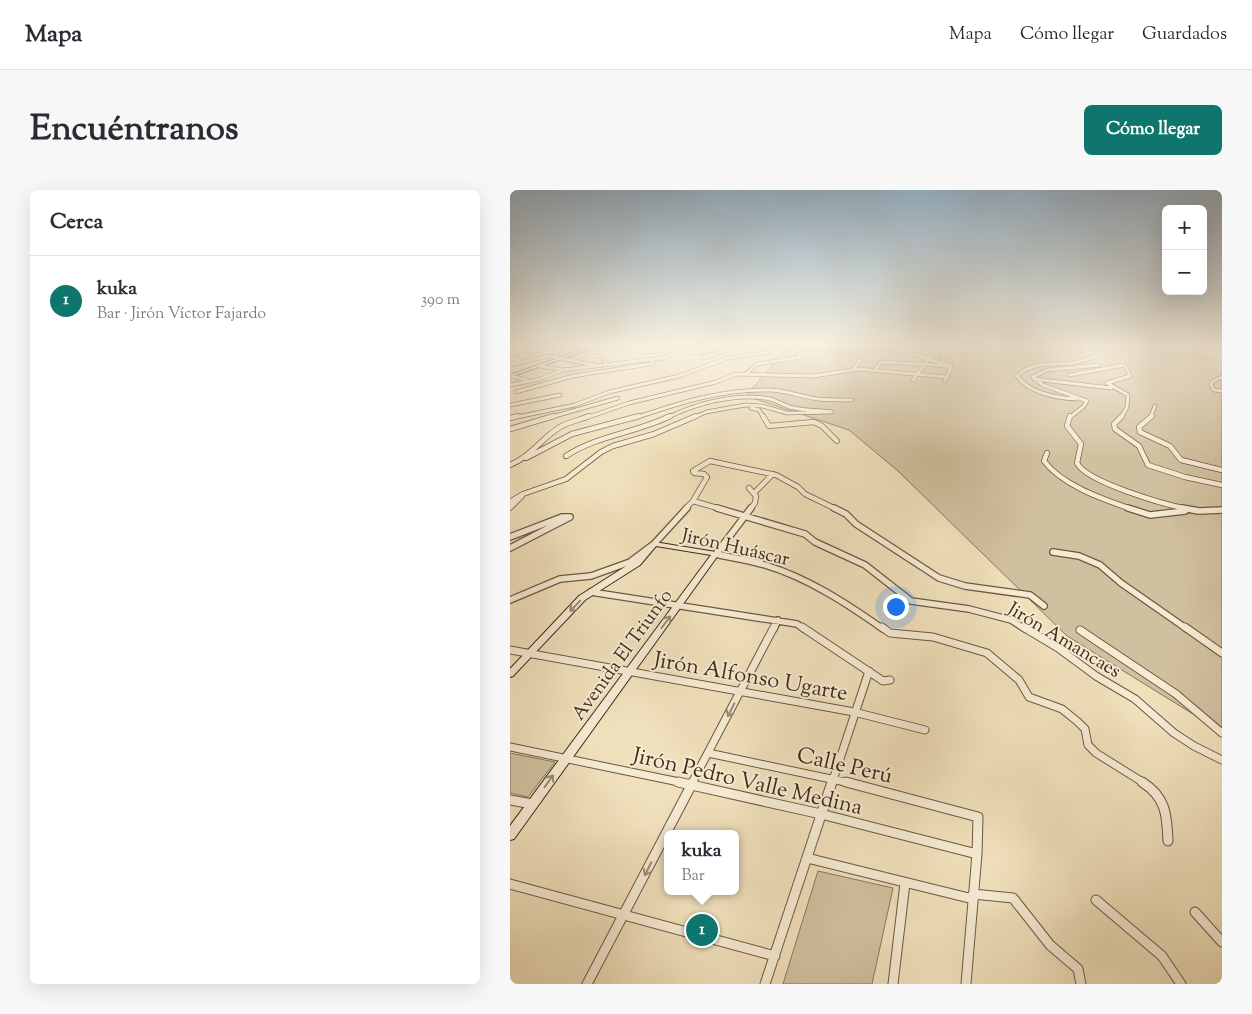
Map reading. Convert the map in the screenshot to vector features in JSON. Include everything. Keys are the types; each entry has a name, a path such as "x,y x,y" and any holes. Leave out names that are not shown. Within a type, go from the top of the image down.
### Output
{"street":[{"path":"516,392 548,383"},
{"path":"510,418 575,404 609,392 648,383"},
{"path":"522,460 556,429 600,412 712,383"},
{"path":"1022,383 1061,398 1086,400"},
{"path":"1040,383 1086,400"},
{"path":"1070,383 1116,388"},
{"path":"1107,383 1128,395 1130,402 1113,426 1139,446 1148,465 1222,486"},
{"path":"1212,383 1214,390 1222,392"},
{"path":"510,465 572,434 634,418 688,400 726,392 770,390 817,399 852,400"},
{"path":"510,405 560,395"},
{"path":"510,430 538,419 594,407 618,398"},
{"path":"510,502 523,494 573,474 613,446 654,434 694,416 724,408 754,406 786,413 832,412 791,408 776,400 766,398 717,402 684,410 651,425 597,438 566,456"},
{"path":"1086,400 1086,405 1069,418 1066,425 1068,431 1080,443 1081,449 1077,465 1081,470 1116,486 1159,502 1192,510"},
{"path":"1155,406 1154,413 1140,427 1140,432 1170,446 1181,460 1222,470"},
{"path":"724,408 759,410 770,426 807,422 818,424 837,441"},
{"path":"1047,453 1044,461 1047,466 1064,479 1095,495 1151,515 1192,510 1222,510"},
{"path":"510,674 582,598 637,563 693,501 705,482 706,476 694,473 693,471 710,461 773,474 793,483 807,496 846,514 856,524 894,547 932,575 966,586 1030,595 1044,606"},
{"name":"Avenida El Triunfo","path":"510,835 745,516 756,499 754,493 773,474"},
{"path":"749,488 754,493"},
{"path":"510,508 523,494"},
{"name":"Jirón Amancaes","path":"693,501 711,508 805,534 815,542 865,565 911,601 969,609 1011,620 1058,648 1096,676 1135,699 1187,742 1222,760"},
{"path":"510,538 562,518 570,517 510,548"},
{"path":"510,600 560,579 591,576 606,572 630,562 654,544"},
{"name":"Jirón Huáscar","path":"654,544 716,554 765,566 799,578 843,601 890,634 932,637 963,644 987,653 1019,680 1029,697 1062,709 1085,728 1088,745 1096,753 1155,790 1162,798 1166,810 1168,841"},
{"path":"1053,552 1080,556 1100,566 1222,653"},
{"path":"591,592 797,624 883,681 890,680"},
{"path":"669,830 778,620"},
{"path":"1080,630 1176,694 1222,733"},
{"name":"Jirón Alfonso Ugarte","path":"510,650 854,712 925,730"},
{"path":"765,984 869,671"},
{"name":"Jirón Pedro Valle Medina","path":"510,747 821,814 977,854"},
{"name":"Calle Perú","path":"708,753 833,779 973,813 978,817 977,854"},
{"path":"510,800 532,804"},
{"path":"587,984 664,839"},
{"path":"966,984 977,854"},
{"path":"807,858 905,883 973,896 1013,898 1050,945 1078,968 1081,984"},
{"path":"893,984 905,883"},
{"path":"510,884 775,956"},
{"path":"1096,900 1162,956 1181,984"},
{"path":"1195,912 1222,942"}],"shaded area":[{"path":"757,383 1222,383 1222,732 1067,636 898,471 849,430 746,396"},
{"path":"510,753 555,762 528,797 510,793"},
{"path":"818,871 893,888 872,984 783,984"}],"place":[{"name":"kuka","path":"702,930"}]}
